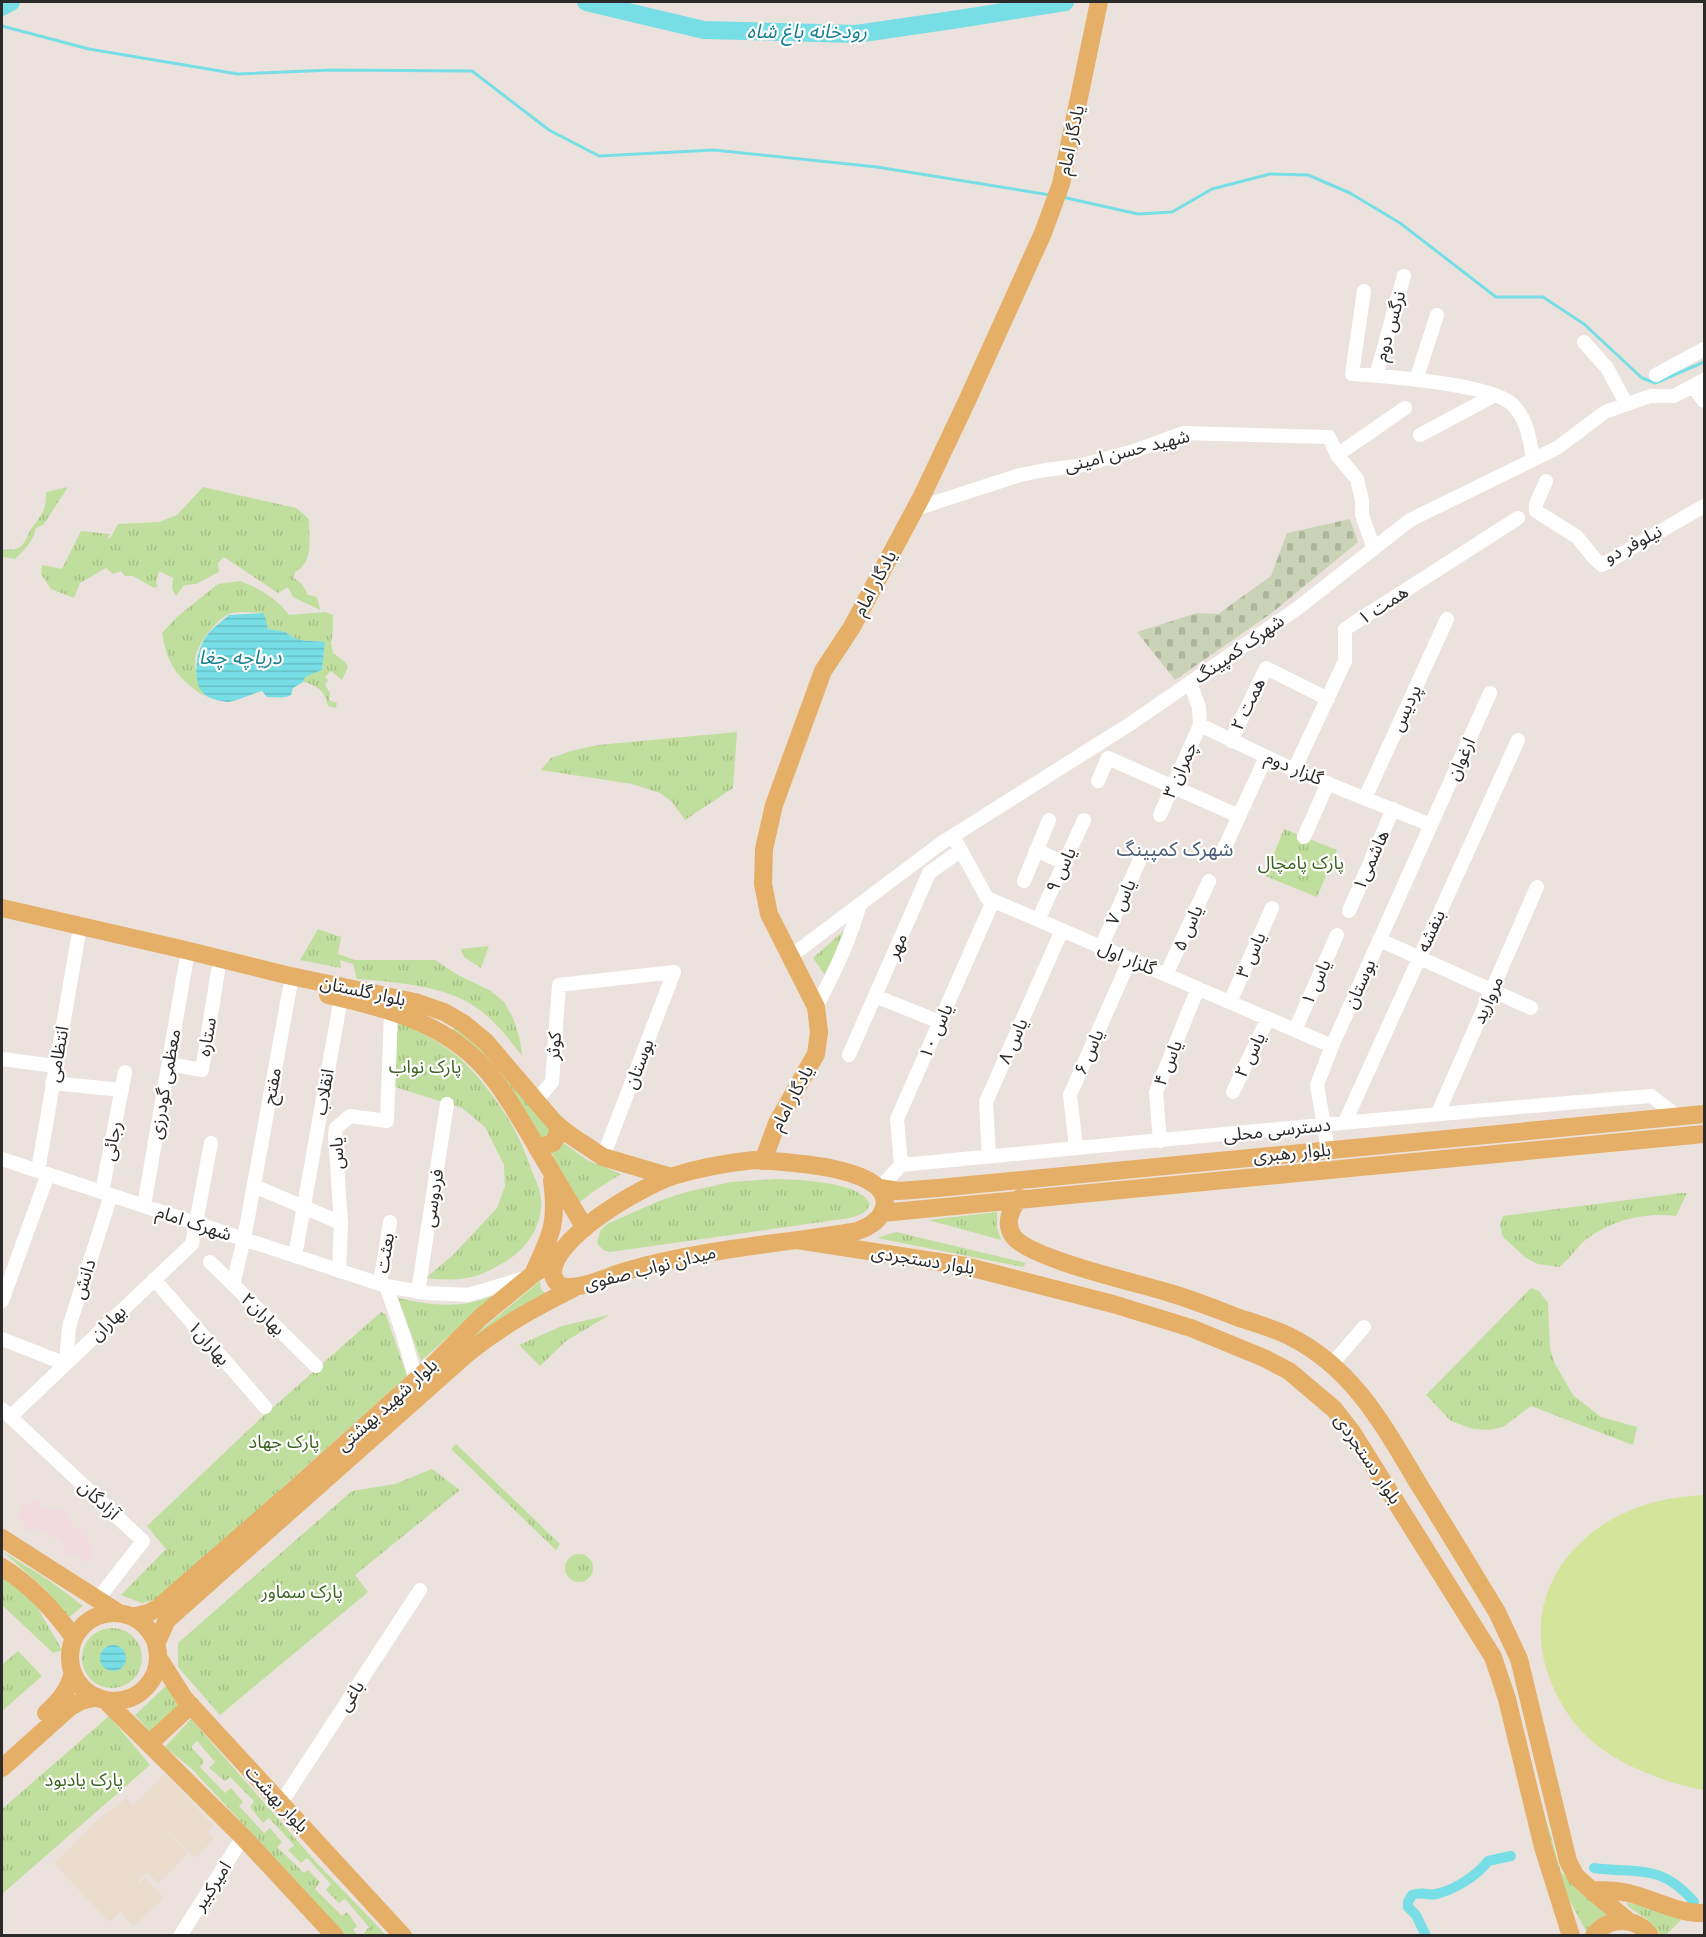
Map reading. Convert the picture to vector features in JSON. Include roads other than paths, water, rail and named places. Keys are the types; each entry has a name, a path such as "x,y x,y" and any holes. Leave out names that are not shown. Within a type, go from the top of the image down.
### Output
{"main road":[{"name":"یادگار امام","path":"763,1161 777,1122 816,1054 819,1032 816,1006 769,914 763,884 764,849 774,806 823,671 852,627 915,509 1044,233 1057,196 1099,2"},
{"name":"بلوار گلستان","path":"2,908 286,975 415,1002 444,1012 460,1021 486,1042 557,1125 603,1157 671,1177"},
{"name":"بلوار گلستان","path":"2,920 341,998 423,1024 472,1055 492,1077 507,1097 585,1228"},
{"path":"450,1039 447,1026 453,1021 460,1021"},
{"name":"بلوار رهبری","path":"880,1188 899,1191 938,1188 1704,1114"},
{"path":"537,1148 553,1143 558,1133 557,1125"},
{"name":"بلوار رهبری","path":"882,1213 1704,1134"},
{"path":"557,1258 585,1228 611,1207 630,1196 671,1177 728,1162 796,1163 850,1173 870,1180 880,1188 884,1200 882,1213"},
{"path":"532,1275 554,1225 555,1198 551,1172"},
{"name":"بلوار دستجردی","path":"1020,1198 1012,1208 1009,1226 1013,1236 1027,1246 1054,1260 1173,1293 1288,1336 1320,1354 1345,1375 1364,1397 1507,1631 1519,1659 1568,1861 1575,1875 1627,1920 1638,1924 1650,1935"},
{"name":"میدان نواب صفوی","path":"557,1258 553,1268 553,1278 560,1287 574,1288 629,1271 712,1251 857,1231 878,1220 882,1213"},
{"name":"بلوار دستجردی","path":"797,1240 965,1266 1113,1304 1191,1329 1264,1358 1289,1371 1316,1392 1334,1409 1352,1432 1493,1657 1507,1699 1543,1847 1571,1935"},
{"name":"بلوار شهید بهشتی","path":"126,1615 148,1613 158,1608 416,1380 481,1317 532,1275 557,1258"},
{"name":"بلوار شهید بهشتی","path":"157,1650 167,1620 468,1353 518,1317 574,1288"},
{"path":"2,1538 148,1629 157,1650 152,1678 137,1694 127,1699 81,1701 70,1707 2,1768"},
{"path":"2,1567 38,1594 53,1609 74,1638"},
{"path":"126,1615 105,1614 93,1618 82,1626 74,1638 70,1655 73,1673 79,1683 101,1699 150,1743 335,1935"},
{"name":"بلوار بهشت","path":"157,1650 184,1698 403,1935"},
{"path":"2,1753 62,1699 69,1688 73,1673"},
{"path":"150,1743 191,1705"},
{"path":"1591,1890 1629,1893 1690,1914 1704,1914"},
{"path":"1594,1935 1605,1924 1616,1920 1627,1920"}],"street":[{"name":"نرگس دوم","path":"1376,376 1404,276"},
{"path":"1364,291 1352,374 1416,380 1495,394 1511,404 1523,419 1533,459"},
{"path":"1416,380 1437,315"},
{"path":"1584,342 1607,368 1626,403"},
{"path":"1656,375 1704,349"},
{"path":"1699,384 1704,401"},
{"name":"شهرک کمپینگ","path":"791,956 953,836 1131,724 1298,608 1410,520 1557,448 1605,412 1650,396 1674,396 1699,384"},
{"path":"1420,435 1495,394"},
{"path":"1337,455 1405,408"},
{"name":"شهید حسن امینی","path":"915,509 1020,475 1078,466 1134,452 1184,433 1329,437 1337,455 1357,479 1362,500 1362,515 1374,549"},
{"name":"نیلوفر دو","path":"1546,481 1536,504 1536,511 1577,537 1595,560 1602,565 1704,506"},
{"name":"همت ۱","path":"1294,770 1345,661 1346,629 1518,518"},
{"name":"پردیس","path":"1365,798 1447,619"},
{"name":"همت ۲","path":"1231,741 1266,668 1328,699"},
{"path":"1190,682 1199,707 1200,726"},
{"name":"ارغوان","path":"1431,825 1490,693"},
{"name":"گلزار دوم","path":"1200,726 1294,770 1431,825"},
{"name":"چمران ۳","path":"1160,815 1200,726"},
{"name":"بنفشه","path":"1345,1122 1518,740"},
{"path":"1224,849 1266,757"},
{"path":"1098,781 1108,758 1239,816"},
{"path":"1304,837 1328,783"},
{"name":"هاشمی۱","path":"1349,910 1393,809"},
{"path":"1024,881 1049,820"},
{"name":"یاس ۹","path":"1038,920 1084,820"},
{"name":"بوستان","path":"1328,1149 1317,1085 1332,1046 1431,825"},
{"path":"953,836 987,898 993,901"},
{"name":"مهر","path":"849,1055 929,873 961,850"},
{"path":"1036,850 1064,863"},
{"name":"یاس ۷","path":"1101,947 1141,856"},
{"name":"یاس ۵","path":"1166,975 1209,880"},
{"name":"مروارید","path":"1438,1113 1537,887"},
{"name":"گلزار اول","path":"993,901 1332,1046"},
{"name":"یاس ۱۰","path":"901,1164 897,1119 993,901"},
{"path":"816,1006 836,967 860,904"},
{"name":"یاس ۳","path":"1230,1002 1272,908"},
{"name":"یاس ۸","path":"989,1156 986,1102 1062,930"},
{"name":"یاس ۱","path":"1294,1029 1337,935"},
{"name":"انتظامی","path":"43,1173 52,1083 78,938"},
{"path":"1380,940 1531,1008"},
{"name":"یاس ۶","path":"1076,1148 1070,1095 1130,959"},
{"name":"معظمی گودرزی","path":"144,1206 186,963"},
{"name":"ستاره","path":"169,1064 202,1070 218,971"},
{"name":"بوستان","path":"559,985 675,972 603,1157"},
{"name":"کوثر","path":"536,1101 552,1082 559,985"},
{"name":"مفتح","path":"233,1285 244,1239 290,987"},
{"name":"یاس ۴","path":"1160,1141 1156,1092 1198,988"},
{"path":"875,996 939,1022"},
{"name":"انقلاب","path":"296,1256 341,998"},
{"name":"یاس","path":"339,1270 341,1223 336,1128 350,1116 387,1120 391,1012"},
{"name":"یاس ۲","path":"1233,1092 1268,1018"},
{"path":"2,1059 55,1066"},
{"name":"رجائی","path":"106,1194 125,1072"},
{"path":"52,1083 122,1090"},
{"name":"دسترسی محلی","path":"901,1164 1324,1126 1438,1113 1651,1096 1677,1116"},
{"name":"فردوسی","path":"418,1292 447,1104"},
{"name":"بهاران","path":"6,1413 66,1364 192,1244 211,1143"},
{"name":"شهرک امام","path":"2,1159 383,1285 418,1292 468,1295 532,1275"},
{"path":"880,1188 901,1164"},
{"path":"2,1301 43,1173"},
{"path":"254,1186 341,1223"},
{"name":"دانش","path":"66,1364 69,1327 106,1194"},
{"name":"بعثت","path":"383,1285 390,1222"},
{"name":"بهاران۲","path":"210,1262 316,1366"},
{"name":"بهاران۱","path":"154,1279 265,1407"},
{"path":"383,1285 403,1334 416,1380"},
{"path":"1332,1364 1364,1327"},
{"path":"2,1339 66,1364"},
{"name":"آزادگان","path":"6,1413 143,1541 98,1599"},
{"name":"باغی","path":"281,1803 420,1590"},
{"name":"امیرکبیر","path":"180,1935 243,1837"}],"water":[{"name":"دریاچه چغا","path":"264,613 268,629 286,632 294,638 325,642 322,670 305,677 303,682 293,688 291,695 285,697 267,697 262,691 227,702 205,695 198,683 196,667 199,651 205,638 229,615"},
{"path":"113,1645 122,1649 126,1658 122,1667 113,1671 104,1667 100,1658 104,1649"}],"waterway":[{"name":"رودخانه باغ شاه","path":"2,7 11,2"},
{"name":"رودخانه باغ شاه","path":"586,2 704,30 856,34 1065,2"},
{"path":"2,26 89,49 238,74 332,70 472,71 549,130 599,156 714,150 877,167 1050,195"},
{"path":"1062,197 1138,214 1172,212 1212,189 1270,174 1308,175 1350,193 1400,223 1496,297 1543,297 1584,324 1642,378 1655,383 1704,362"},
{"path":"1426,1936 1416,1915 1408,1907 1412,1895 1436,1894 1450,1889 1465,1882 1488,1861 1511,1856"},
{"path":"1594,1868 1636,1871 1660,1876 1671,1881 1694,1902"}],"district":[{"name":"شهرک کمپینگ","path":"1175,849"}],"park label":[{"name":"پارک پامچال","path":"1301,863"},
{"name":"پارک نواب","path":"425,1067"},
{"name":"پارک جهاد","path":"284,1442"},
{"name":"پارک سماور","path":"302,1592"},
{"name":"پارک یادبود","path":"84,1780"}]}
